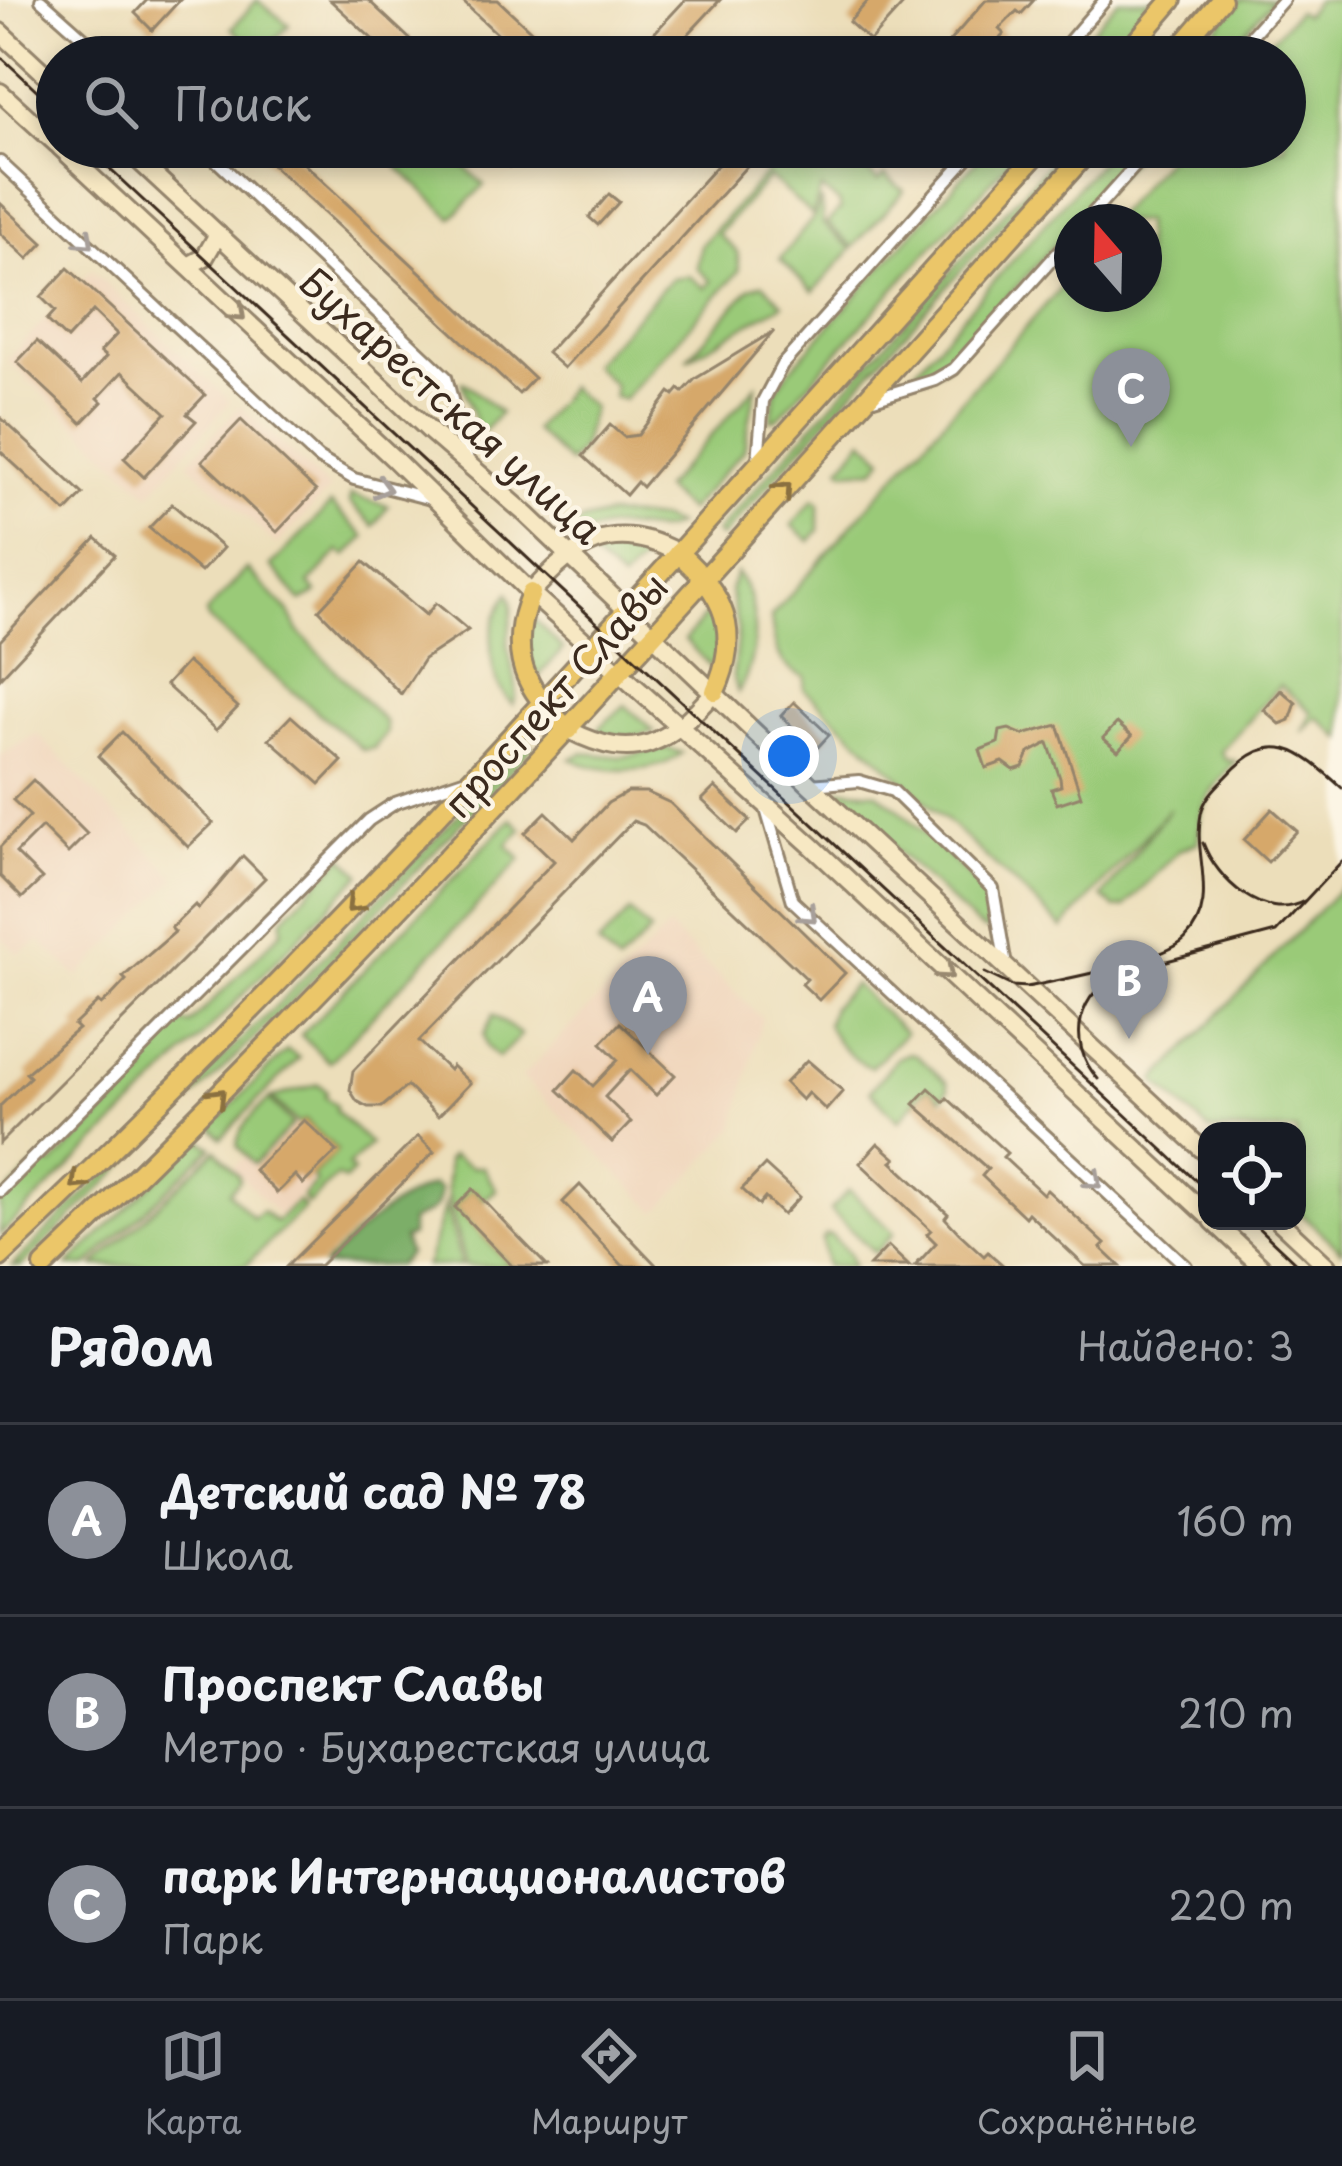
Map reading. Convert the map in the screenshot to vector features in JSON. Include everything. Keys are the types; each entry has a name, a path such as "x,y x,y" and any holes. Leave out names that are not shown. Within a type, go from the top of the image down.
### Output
{"main road":[{"path":"1141,36 1172,0"},
{"path":"1190,36 1221,0"},
{"path":"0,32 36,65"},
{"name":"Бухарестская улица","path":"0,92 36,126"},
{"name":"Бухарестская улица","path":"82,168 394,459 431,500 1198,1207"},
{"name":"Бухарестская улица","path":"153,168 218,234 568,553 1198,1146"},
{"name":"проспект Славы","path":"0,1257 260,1002 478,775 1024,168"},
{"name":"проспект Славы","path":"44,1266 310,1004 569,730 1073,168"},
{"path":"188,266 205,257 218,234"},
{"path":"623,537 652,541 678,553 706,577 722,608 728,642 715,691 680,729 652,743 617,747 569,730 541,706 520,658 520,623 531,593 568,553 595,541 623,537"},
{"name":"Бухарестская улица","path":"1223,1230 1262,1266"},
{"path":"1289,1230 1327,1266"}],"street":[{"path":"41,0 81,36"},
{"path":"1074,36 1105,0"},
{"path":"1250,36 1282,0"},
{"path":"0,162 318,458 354,479 431,500"},
{"path":"225,168 434,363 452,392 469,463"},
{"path":"758,464 764,401 782,365 957,168"},
{"path":"1101,204 1133,168"},
{"path":"863,402 935,380 954,369 1054,256"},
{"path":"0,1191 369,820 395,803 478,775"},
{"path":"810,785 859,781 893,791 993,890 1006,969"},
{"path":"766,809 793,901 1186,1266"}],"shaded area":[{"path":"91,270 230,401 150,494 7,360"},
{"path":"240,406 330,489 277,545 188,462"},
{"path":"37,733 176,878 78,977 40,941 18,954 0,936 0,756"},
{"path":"668,927 762,1018 735,1128 657,1212 522,1077"},
{"path":"304,1098 351,1147 279,1216 233,1168"}],"green space":[{"path":"257,0 289,25 279,36 241,36 232,28"},
{"path":"1118,0 1151,0 1120,36 1087,36"},
{"path":"1241,0 1273,0 1241,36 1210,36"},
{"path":"1317,0 1342,0 1342,739 1317,717 1302,732 1312,712 1280,685 1221,751 1226,760 1235,761 1203,808 1199,842 1179,850 1125,907 1115,908 1102,897 1170,808 1063,928 804,689 805,677 788,667 778,653 771,617 1054,295 1054,312 1162,312 1162,204 1126,204 1158,168 1306,168 1306,36 1275,36 1297,11 1304,15"},
{"path":"399,168 466,168 484,185 452,218"},
{"path":"771,168 863,168 878,181 885,175 904,191 853,247 827,223 841,209 839,202 821,189 812,215 769,177 718,234 738,253 739,271 624,399 614,397 614,385 592,364 672,278 689,276 705,288 711,281 697,268 701,245"},
{"path":"970,168 1003,168 777,419 771,420 776,390"},
{"path":"1044,168 1053,168 721,538 716,533"},
{"path":"1094,168 1124,168 1091,204 1062,204"},
{"path":"821,199 823,224 852,249 813,292 780,259 814,217"},
{"path":"1054,213 1054,245 946,365 927,376 908,378"},
{"path":"763,284 783,304 687,359 750,288"},
{"path":"462,383 500,413 480,435"},
{"path":"756,386 744,450 688,511 663,489"},
{"path":"569,387 592,408 582,447 569,463 534,430"},
{"path":"864,439 884,458 875,469 845,471 841,467"},
{"path":"351,495 388,506 374,526 349,502"},
{"path":"814,499 819,503 819,530 810,541 792,525"},
{"path":"331,504 365,537 346,556 339,551 309,584 317,593 301,601 271,566"},
{"path":"608,515 661,519 676,525 662,530 616,527 566,532 581,522"},
{"path":"627,546 649,553 622,581 588,553"},
{"path":"247,569 289,612 298,631 385,722 386,733 374,748 363,750 208,619 206,613"},
{"path":"736,573 750,600 754,632 750,664 738,692 733,677 738,630 730,590"},
{"path":"509,593 513,705 497,680 491,650 495,620"},
{"path":"708,612 714,612 719,634 714,670 685,640"},
{"path":"532,617 563,649 538,677 528,648"},
{"path":"625,705 654,731 635,737 600,734 599,728"},
{"path":"528,742 533,747 293,1000 22,1266 12,1266 287,995"},
{"path":"667,748 682,753 643,769 597,767 571,759 583,753 622,757"},
{"path":"841,789 876,792 896,806 981,888 990,905 991,928 976,925 840,798"},
{"path":"511,819 522,829 507,845 521,859 329,1062 301,1035"},
{"path":"343,856 361,874 0,1235 0,1200 39,1162 52,1165 146,1071 143,1059 180,1022 190,1024 282,931 282,919"},
{"path":"1342,886 1342,1251 1306,1218 1306,1122 1200,1122 1155,1081"},
{"path":"630,912 650,932 618,964 598,945"},
{"path":"854,984 905,1033 871,1067 845,1050 827,1024 832,1007"},
{"path":"493,1015 521,1035 498,1058 487,1047 484,1035"},
{"path":"287,1050 299,1058 221,1138 211,1126"},
{"path":"917,1055 948,1089 942,1098 930,1088 922,1092 899,1121 870,1091 897,1058"},
{"path":"319,1084 336,1111 370,1144 348,1166 353,1172 344,1181 337,1176 308,1204 302,1197 316,1182 312,1177 337,1150 305,1120 299,1124 271,1098"},
{"path":"269,1100 293,1124 254,1164 237,1146 238,1139 248,1120"},
{"path":"199,1138 212,1147 87,1266 68,1266"},
{"path":"216,1150 239,1176 229,1192 253,1218 262,1211 276,1222 298,1201 304,1208 245,1266 94,1266"},
{"path":"452,1156 472,1167 483,1167 496,1190 484,1200 473,1189 455,1207 511,1266 465,1266 447,1194 447,1161"},
{"path":"433,1185 440,1190 437,1204 410,1222 411,1236 403,1239 408,1254 398,1265 323,1266 387,1209"},
{"path":"849,1190 894,1233 875,1253 830,1210"},
{"path":"445,1204 461,1266 425,1266 428,1261"},
{"path":"826,1235 849,1254 853,1266 826,1266 822,1240"}],"building":[{"path":"147,0 180,0 152,30 135,13"},
{"path":"330,0 368,0 407,36 369,36"},
{"path":"461,0 498,0 537,36 500,36"},
{"path":"685,0 720,0 687,36 652,36"},
{"path":"869,0 907,0 875,36 864,36 849,22"},
{"path":"986,0 1034,0 999,29 1002,36 954,36"},
{"path":"276,168 309,168 534,378 519,394"},
{"path":"715,168 745,168 564,368 547,353"},
{"path":"609,194 619,202 598,225 589,217"},
{"path":"0,203 43,243 28,259 0,233"},
{"path":"68,268 205,395 187,414 196,421 144,477 124,458 166,413 122,372 82,423 17,362 37,341 82,383 106,357 100,352 117,334 93,311 67,339 47,320 55,311 41,297"},
{"path":"774,331 642,487 637,482 626,495 583,456 610,425 624,437 638,435 670,392 683,392 695,379"},
{"path":"0,417 83,494 66,512 0,451"},
{"path":"241,420 316,491 277,532 202,461"},
{"path":"172,504 223,548 201,572 149,528"},
{"path":"96,538 115,555 0,678 0,641"},
{"path":"364,562 426,615 436,603 468,630 424,659 401,694 319,610"},
{"path":"187,662 238,707 216,730 166,685"},
{"path":"1281,690 1296,703 1290,720 1280,724 1264,710"},
{"path":"794,702 829,735 816,749 781,716"},
{"path":"291,716 342,761 320,784 269,739"},
{"path":"1117,723 1132,736 1118,751 1103,738"},
{"path":"1058,725 1081,796 1057,804 1051,789 1061,786 1060,778 1048,743 1029,753 1023,767 1014,770 1003,762 986,768 980,750 998,743 1000,731 1023,735"},
{"path":"122,732 213,823 188,847 98,756"},
{"path":"33,780 87,834 68,853 42,827 16,853 42,879 22,898 0,876 0,847 30,816 13,800"},
{"path":"715,787 750,820 737,833 702,800"},
{"path":"628,792 646,792 670,803 845,973 819,1000 802,984 807,979 644,825 633,821 419,1041 470,1083 449,1105 438,1116 407,1086 382,1107 357,1101 350,1090 353,1071 554,861 525,833 546,812 574,839 608,803"},
{"path":"1272,809 1297,831 1268,862 1244,840"},
{"path":"243,856 265,878 0,1143 0,1106 30,1077 26,1073 78,1029 74,1025 111,996 126,980 123,977 175,932 171,928 195,905 198,909"},
{"path":"620,1023 675,1075 656,1095 630,1070 605,1097 631,1122 612,1142 558,1090 576,1070 593,1086 618,1060 601,1043"},
{"path":"807,1060 843,1091 826,1110 808,1093 802,1100 785,1083"},
{"path":"929,1088 944,1102 947,1098 1043,1194 1047,1190 1105,1244 1101,1248 1120,1266 1085,1266 1028,1213 1025,1217 982,1176 988,1169 914,1104"},
{"path":"304,1120 337,1151 303,1184 295,1175 277,1193 254,1170"},
{"path":"418,1136 434,1152 319,1266 287,1266"},
{"path":"878,1143 948,1214 945,1218 959,1233 984,1256 988,1252 1004,1266 915,1266 936,1243 927,1234 931,1230 860,1163"},
{"path":"765,1165 800,1197 783,1215 765,1198 759,1205 742,1189"},
{"path":"580,1185 657,1266 623,1266 563,1202"},
{"path":"473,1189 547,1266 512,1266 455,1207"},
{"path":"888,1246 909,1266 869,1266"}],"tram line":[{"path":"0,56 36,89"},
{"path":"109,168 1198,1183"},
{"path":"985,973 1012,986 1027,987 1134,962 1185,939 1196,925 1204,895 1199,830 1203,808 1223,780 1258,751 1273,748 1299,754 1342,788"},
{"path":"1203,843 1219,871 1244,894 1273,906 1304,901"},
{"path":"1163,962 1276,932 1342,861"},
{"path":"1098,1079 1082,1049 1081,1019 1095,992 1123,972"},
{"path":"1261,1230 1299,1266"}],"place":[{"name":"парк Интернационалистов","path":"1131,447"},
{"name":"Проспект Славы","path":"1129,1039"},
{"name":"Детский сад № 78","path":"648,1055"}]}
